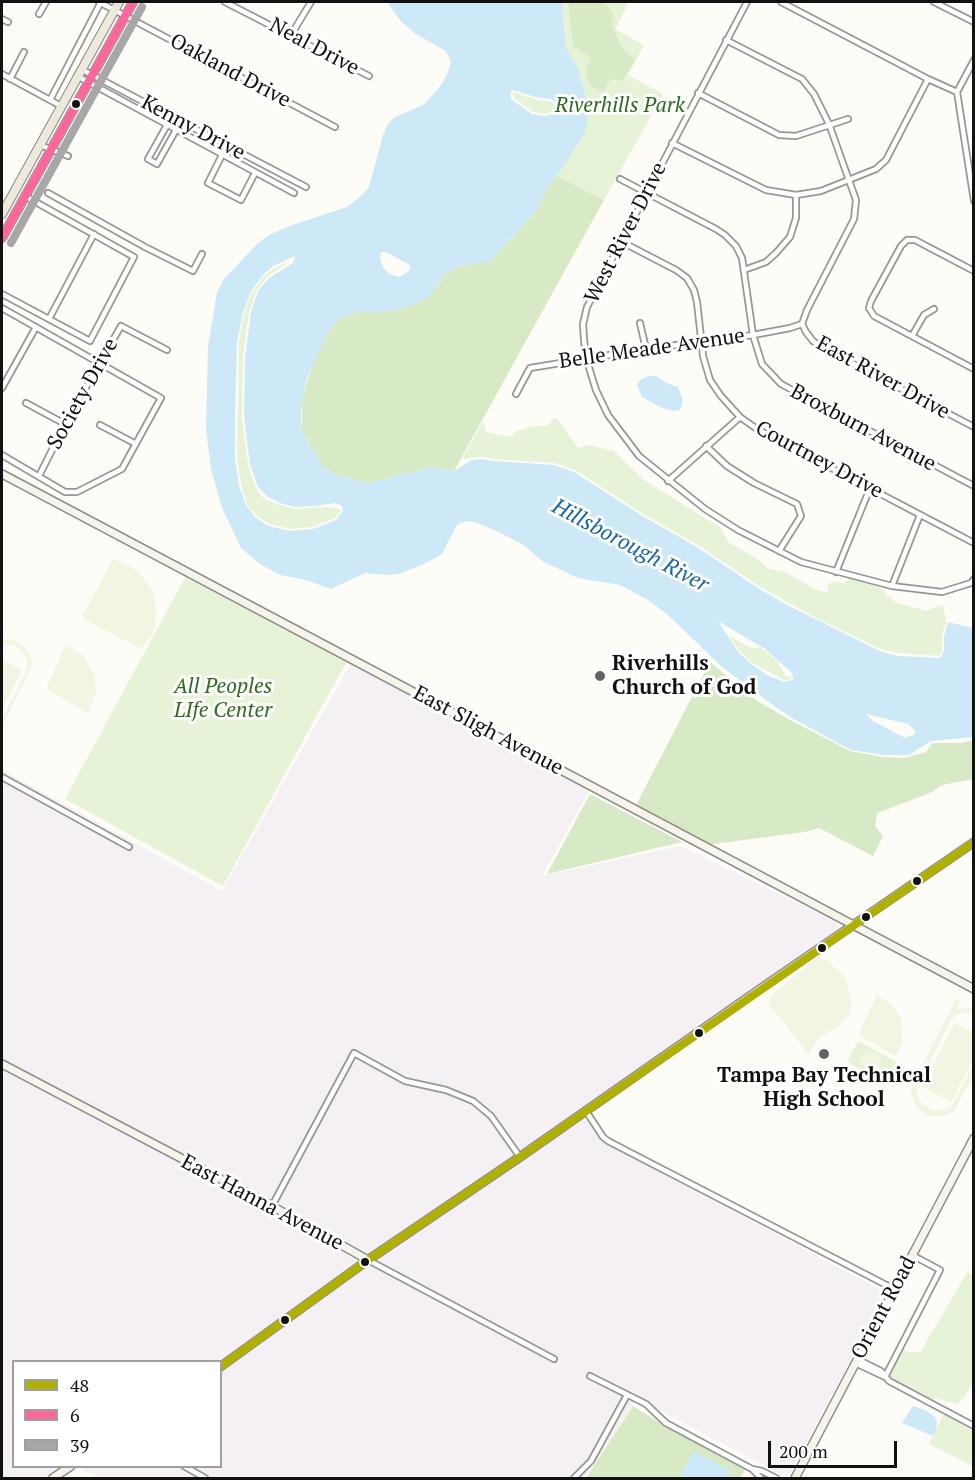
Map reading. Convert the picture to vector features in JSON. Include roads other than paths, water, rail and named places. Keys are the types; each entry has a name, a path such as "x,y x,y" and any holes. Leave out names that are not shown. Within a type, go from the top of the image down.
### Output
{"main road":[{"path":"2,238 133,2"},
{"path":"2,214 117,5"}],"street":[{"path":"39,14 46,2"},
{"path":"50,100 100,2"},
{"name":"Oakland Drive","path":"100,2 117,5 125,15 335,127"},
{"name":"Neal Drive","path":"225,2 369,76"},
{"path":"291,35 311,2"},
{"name":"West River Drive","path":"747,2 587,307 583,324 586,358 596,390 608,416 639,456 713,514 779,551 801,562 892,586 942,592 971,583 974,579"},
{"path":"781,2 957,92"},
{"path":"934,2 974,22"},
{"path":"940,2 946,8"},
{"path":"2,19 8,22"},
{"name":"East River Drive","path":"726,40 802,79 814,94 829,124 855,200 854,219 802,324 809,337 823,348 974,428"},
{"path":"10,79 24,52"},
{"path":"974,60 957,92 974,201"},
{"path":"79,73 166,125 294,193"},
{"name":"Kenny Drive","path":"79,73 306,187"},
{"path":"2,74 61,106"},
{"path":"672,143 757,187 775,193 796,195 821,190 876,169 886,160 928,79"},
{"path":"698,93 779,135 796,136 848,119"},
{"path":"166,125 148,159 157,164 176,130"},
{"path":"39,145 68,156"},
{"path":"222,155 208,183 241,200 255,173"},
{"name":"Broxburn Avenue","path":"620,179 726,235 736,246 742,258 753,335 762,363 781,384 974,486"},
{"path":"48,193 193,271 202,254"},
{"path":"744,270 766,262 790,237 796,218 796,195"},
{"path":"2,294 90,341 134,257 25,196"},
{"path":"49,319 94,234"},
{"path":"974,271 915,240 909,240 904,242 869,308 874,316 974,369"},
{"name":"Courtney Drive","path":"620,241 687,278 694,290 697,302 703,356 710,380 721,396 741,417 757,429 974,543"},
{"path":"2,308 161,398 122,469 77,492 65,492 2,455"},
{"path":"912,336 924,315 934,309"},
{"path":"640,323 646,349"},
{"name":"Belle Meade Avenue","path":"516,394 530,368 646,349 753,335 802,324"},
{"name":"Society Drive","path":"39,476 65,424 121,326 167,350"},
{"path":"2,388 36,327"},
{"path":"26,403 65,424"},
{"path":"668,481 741,417"},
{"path":"100,425 136,444"},
{"path":"706,446 727,466 754,483 797,504 801,516 779,551"},
{"name":"East Sligh Avenue","path":"2,474 974,989"},
{"path":"836,572 870,488"},
{"path":"892,586 920,515"},
{"path":"2,777 129,847"},
{"path":"222,1366 368,1260 974,842"},
{"path":"272,1206 354,1053 405,1082 446,1090 473,1101 491,1116 520,1157"},
{"name":"East Hanna Avenue","path":"2,1064 272,1206 554,1359"},
{"path":"586,1111 608,1141 894,1289"},
{"name":"Orient Road","path":"795,1479 974,1138"},
{"path":"885,1377 940,1270 912,1255"},
{"path":"856,1361 974,1426"},
{"path":"590,1376 646,1404 666,1423 752,1470 761,1479"},
{"path":"574,1479 591,1461 627,1395"},
{"path":"53,1479 70,1468"},
{"path":"186,1468 205,1479"},
{"path":"752,1470 762,1471 776,1479"}],"water":[{"name":"Hillsborough River","path":"387,2 562,2 566,48 579,70 589,109 585,133 549,185 537,209 490,262 459,266 446,273 428,297 408,307 384,312 357,312 338,319 327,334 308,376 302,399 302,432 324,468 338,476 371,483 414,473 424,468 454,471 472,460 481,459 554,465 574,472 787,605 882,652 898,656 940,658 944,651 944,637 948,622 973,628 973,737 931,741 909,755 884,755 851,750 790,717 759,695 721,666 668,615 648,600 620,585 578,578 542,561 525,546 475,522 466,521 457,525 442,554 424,564 398,574 365,573 331,589 306,580 280,575 260,564 241,548 222,508 211,469 206,430 208,346 217,292 224,279 258,243 271,234 347,207 360,197 369,187 388,124 395,117 423,105 439,88 447,75 451,62 446,51 414,33 400,20","holes":["512,90 551,99 557,104 555,112 547,116 532,114 511,99","381,252 386,252 410,265 410,270 400,277 389,274 380,259","295,256 293,263 269,278 258,291 251,312 245,358 244,416 250,465 258,487 268,497 280,503 295,507 336,503 342,506 343,511 336,520 313,529 291,531 268,526 255,517 246,505 239,486 235,458 237,342 243,312 252,290 273,266","718,621 765,649 792,673 793,680 784,682 767,675 739,653","866,714 908,724 914,729 915,734 905,738 873,721"]},
{"path":"648,376 656,376 678,387 683,400 681,409 675,411 662,408 642,397 637,385 640,380"},
{"path":"913,1406 935,1417 937,1422 933,1436 902,1423"},
{"path":"694,1451 730,1471 726,1478 680,1476"}],"place":[{"name":"Riverhills Church of God","path":"600,676"},
{"name":"Tampa Bay Technical High School","path":"824,1054"}],"park label":[{"name":"Riverhills Park","path":"620,106"},
{"name":"All Peoples LIfe Center","path":"223,699"}]}
